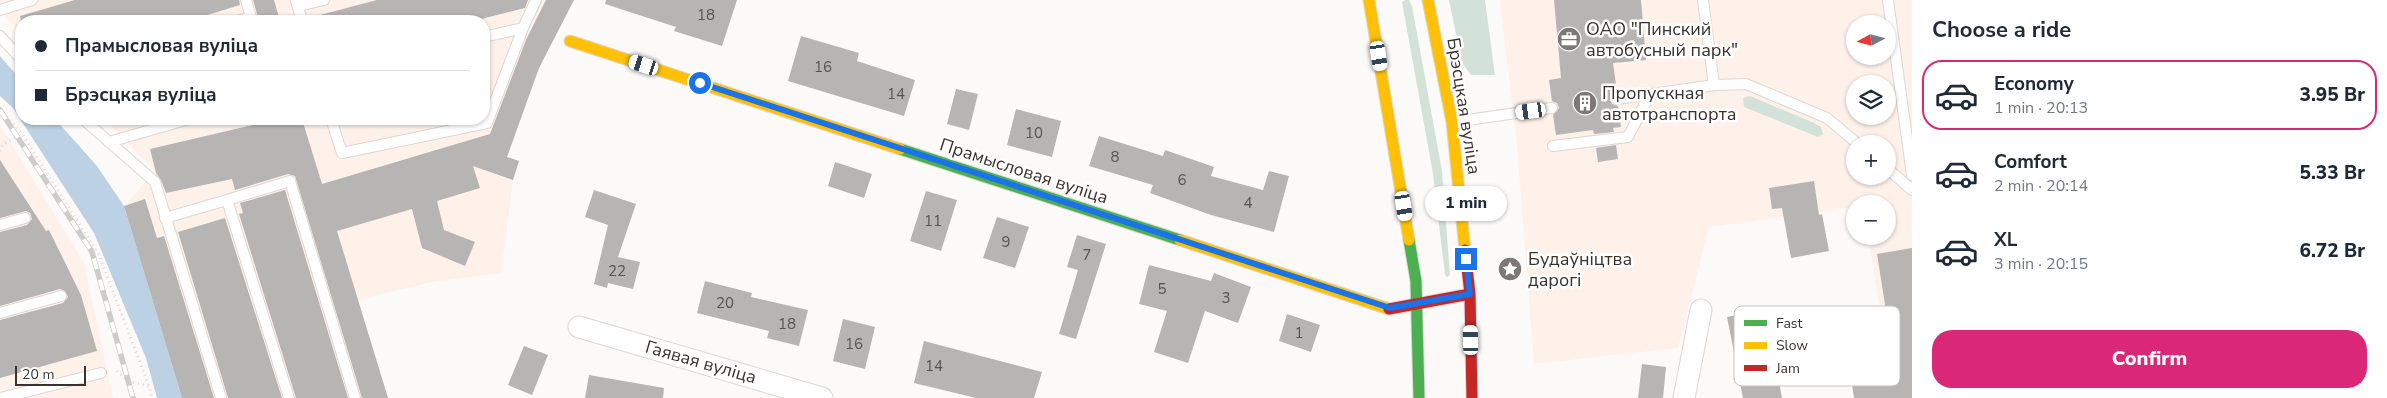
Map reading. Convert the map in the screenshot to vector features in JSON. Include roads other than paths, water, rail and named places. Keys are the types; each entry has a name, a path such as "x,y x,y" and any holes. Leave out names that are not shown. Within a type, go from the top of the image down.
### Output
{"street":[{"path":"1369,0 1416,281 1418,398"},
{"name":"Брэсцкая вуліца","path":"1428,0 1452,122 1470,294 1472,398"},
{"name":"Прамысловая вуліца","path":"570,40 1390,308 1470,294"},
{"path":"1684,398 1702,310"},
{"name":"Гаявая вуліца","path":"580,326 822,398"}],"lane":[{"path":"0,10 32,0"},
{"path":"246,0 251,15"},
{"path":"297,3 324,0"},
{"path":"490,113 522,28 536,0"},
{"path":"1703,0 1714,85"},
{"path":"1888,0 1912,175"},
{"path":"490,36 522,28"},
{"path":"0,36 15,52"},
{"path":"1617,99 1714,85 1746,84 1826,118 1847,135"},
{"path":"1553,146 1628,137 1650,94"},
{"path":"1452,122 1552,108"},
{"path":"90,125 155,182 221,398"},
{"path":"108,142 168,125"},
{"path":"334,125 342,153 481,125"},
{"path":"1896,176 1912,190"},
{"path":"165,218 290,181 355,398"},
{"path":"227,200 289,398"},
{"path":"0,225 25,218"},
{"path":"0,314 61,296"},
{"path":"1,398 101,373"}],"water":[{"path":"0,56 15,73 15,111 0,96"},
{"path":"24,125 60,125 97,166 124,206 182,398 157,398 146,358 94,233"}],"railway":[{"path":"0,110 92,252 133,398"}],"place":[{"name":"ОАО \"Пинский автобусный парк\"","path":"1569,39"},
{"name":"Пропускная автотранспорта","path":"1585,103"},
{"name":"Будаўніцтва дарогі","path":"1510,269"}]}
